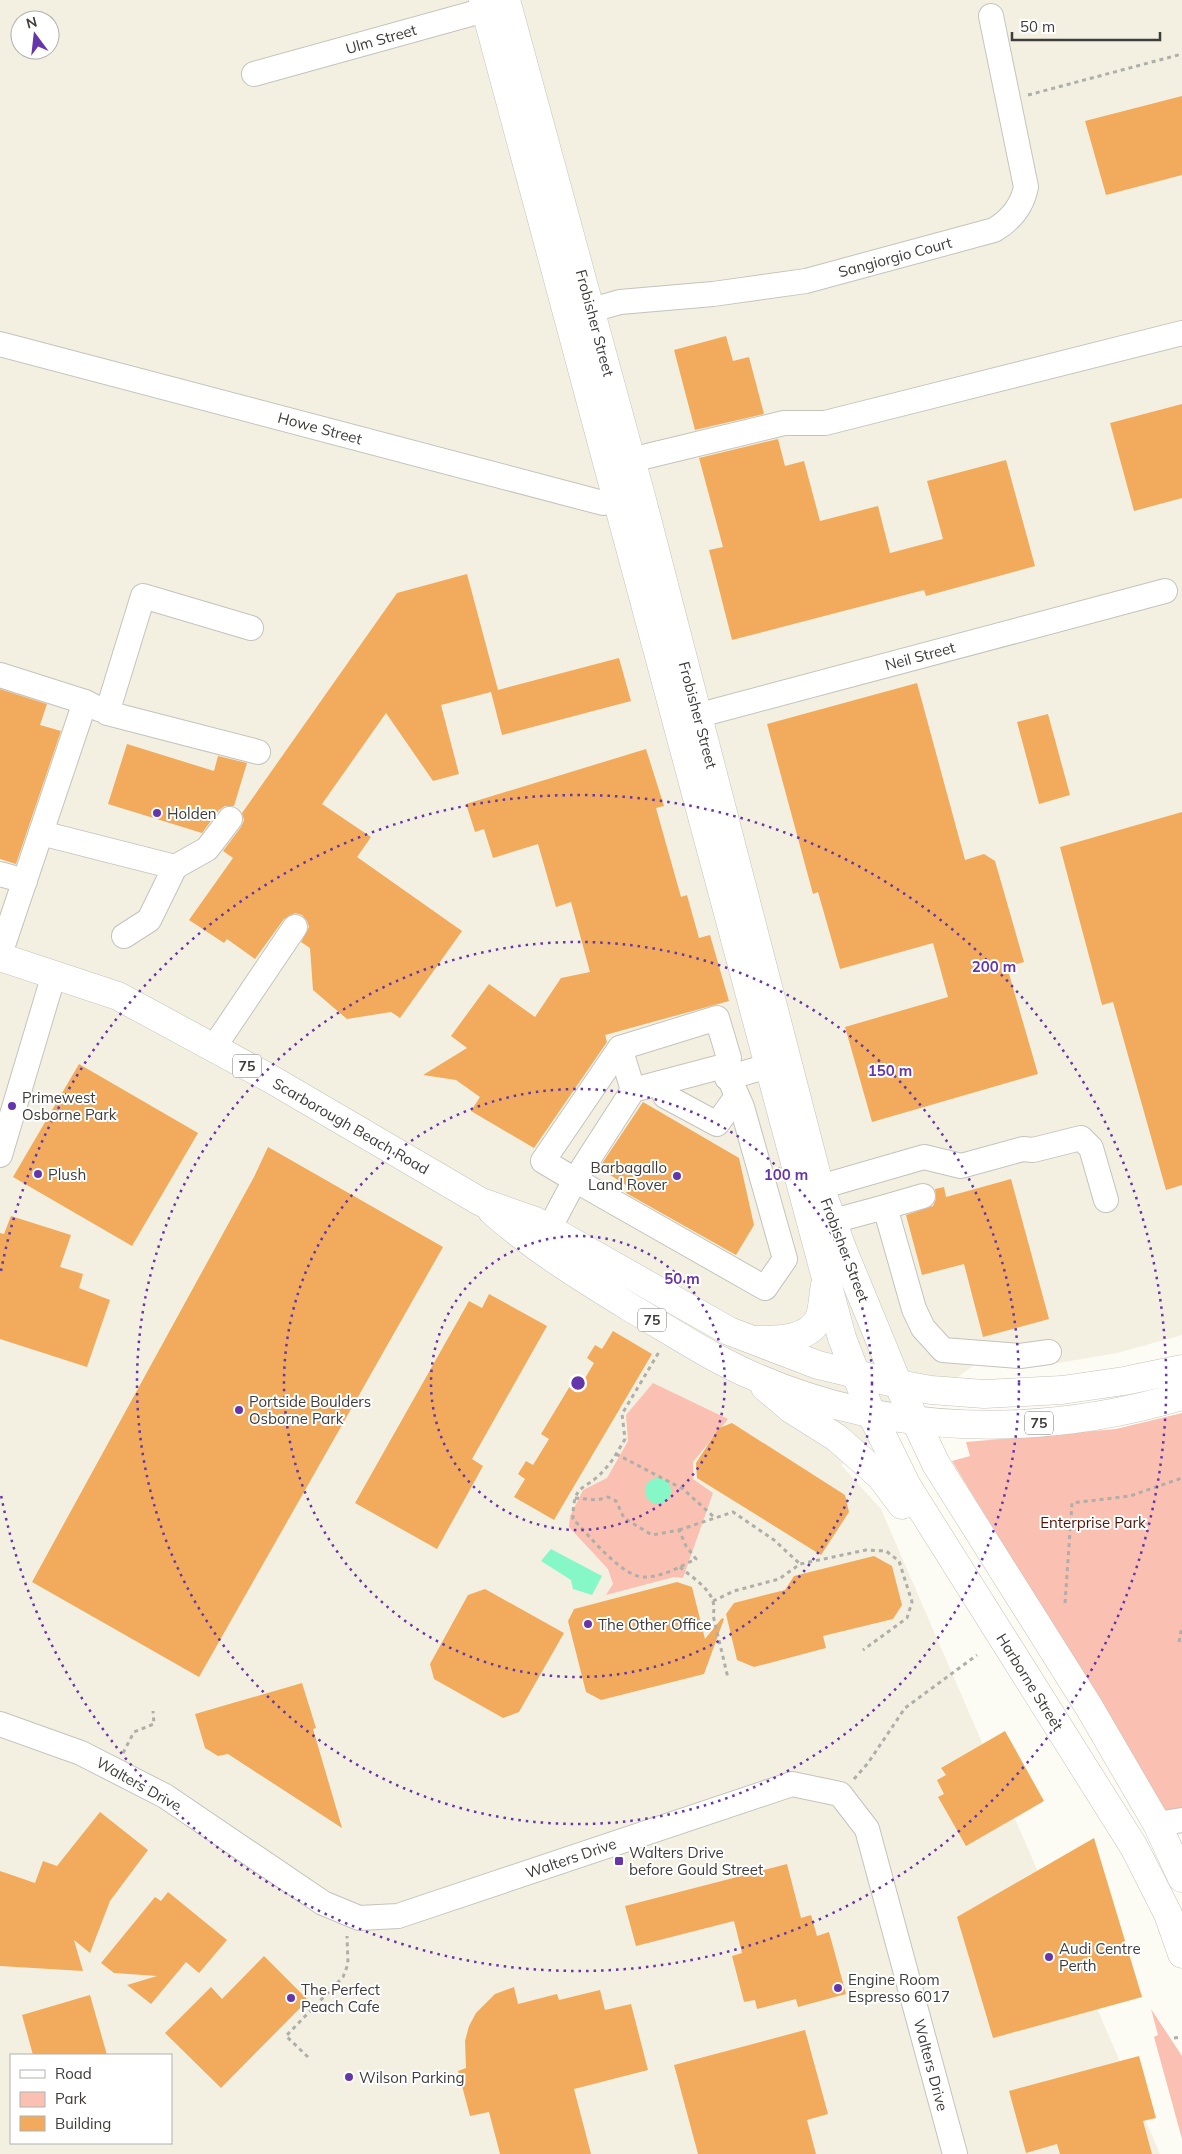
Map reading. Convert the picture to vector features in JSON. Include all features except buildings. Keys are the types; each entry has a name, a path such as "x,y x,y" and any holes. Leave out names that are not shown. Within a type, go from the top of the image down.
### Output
{"main road":[{"name":"Frobisher Street","path":"495,3 580,313 687,718 820,1187 898,1384 915,1421"},
{"name":"Frobisher Street","path":"580,313 631,460 629,499"},
{"name":"Frobisher Street","path":"687,718 768,1066 842,1338 871,1414"},
{"name":"Scarborough Beach Road","path":"0,956 118,996 214,1047 481,1202 535,1221 729,1331 818,1365 856,1375 931,1390 984,1394 1062,1390 1124,1381 1182,1369"},
{"name":"Scarborough Beach Road","path":"481,1202 522,1238 672,1332 753,1376 840,1407 871,1414 948,1425 1016,1424 1063,1421 1160,1403 1182,1396"},
{"path":"752,1340 784,1340 809,1330 820,1318 826,1281"},
{"path":"753,1376 791,1409 837,1438 881,1477 909,1515 934,1530"},
{"name":"Harborne Street","path":"871,1414 907,1486 1134,1847 1168,1914 1182,1954"},
{"path":"915,1421 952,1492 1089,1707 1169,1822 1182,1877"}],"street":[{"name":"Ulm Street","path":"254,74 495,3"},
{"name":"Sangiorgio Court","path":"580,313 620,302 713,294 806,281 994,230 1006,223 1024,201 1026,187 991,16"},
{"path":"631,460 784,423 825,423 1182,333"},
{"name":"Howe Street","path":"0,344 603,503 629,499"},
{"name":"Neil Street","path":"687,718 1165,591"},
{"path":"107,713 143,596 251,628"},
{"path":"0,674 85,702 107,713 258,752"},
{"path":"0,956 85,702"},
{"path":"124,936 149,920 175,867 207,849 230,819"},
{"path":"41,833 175,867"},
{"path":"0,874 25,881"},
{"path":"214,1047 295,927"},
{"path":"0,1155 54,974"},
{"path":"661,1083 664,1096 717,1124 729,1080 729,1058 717,1018 620,1048 542,1161 765,1288 785,1259 742,1107 729,1080"},
{"path":"620,1048 633,1090"},
{"path":"549,1229 575,1180 633,1090 661,1083 729,1080 768,1066"},
{"path":"820,1187 924,1157 961,1166 1023,1149 1033,1150 1081,1138 1091,1148 1106,1200"},
{"path":"832,1221 923,1196"},
{"path":"885,1207 914,1309 923,1328 943,1350 1020,1356 1048,1352"},
{"name":"Walters Drive","path":"0,1724 81,1753 165,1796 323,1903 359,1918 398,1916 792,1784 840,1794 867,1829 955,2154"}],"path":[{"path":"1007,100 1182,54"},
{"path":"661,1349 622,1414 625,1439 605,1470 576,1492 574,1519 622,1568 644,1577 680,1567 696,1559 686,1546 679,1530"},
{"path":"616,1454 683,1489 715,1519"},
{"path":"1065,1603 1072,1503 1130,1496 1182,1478"},
{"path":"575,1498 598,1500 608,1497 616,1502 624,1518 652,1535 679,1530 734,1512 774,1540 800,1564"},
{"path":"713,1601 734,1591 779,1579 800,1564 866,1550 886,1551 899,1561 912,1602 907,1618 863,1650"},
{"path":"680,1567 711,1594 715,1606 713,1615 728,1678"},
{"path":"1179,1642 1182,1626"},
{"path":"840,1794 868,1764 905,1708 977,1655"},
{"path":"113,1770 134,1732 154,1724 153,1711"},
{"path":"308,2057 286,2036 343,1977 348,1964 347,1929 359,1918"},
{"path":"1174,2038 1182,2037"}],"shaded area":[{"path":"0,0 1182,0 1182,1335 1117,1353 1041,1366 974,1365 841,1465 881,1509 1160,2154 0,2154"},
{"path":"658,1478 667,1482 671,1491 667,1500 658,1504 649,1500 645,1491 649,1482"},
{"path":"551,1549 602,1576 592,1595 573,1589 571,1580 541,1561"}],"green space":[{"path":"653,1383 728,1419 693,1462 693,1479 713,1493 683,1578 674,1577 606,1595 613,1584 608,1569 569,1527 570,1516 583,1490 607,1478 628,1441 626,1415"},
{"name":"Enterprise Park","path":"1182,1413 1182,1811 1170,1813 1162,1807 952,1461 970,1456 966,1442 1116,1429"},
{"path":"1151,2009 1182,2056 1182,2139 1154,2037 1158,2035"}],"place":[{"name":"Holden","path":"157,813"},
{"name":"Primewest Osborne Park","path":"12,1106"},
{"name":"Plush","path":"38,1174"},
{"name":"Barbagallo Land Rover","path":"677,1176"},
{"name":"Portside Boulders Osborne Park","path":"239,1410"},
{"name":"The Other Office","path":"588,1624"},
{"name":"Walters Drive before Gould Street","path":"619,1861"},
{"name":"Audi Centre Perth","path":"1049,1957"},
{"name":"Engine Room Espresso 6017","path":"838,1988"},
{"name":"The Perfect Peach Cafe","path":"291,1998"},
{"name":"Wilson Parking","path":"349,2077"}]}
